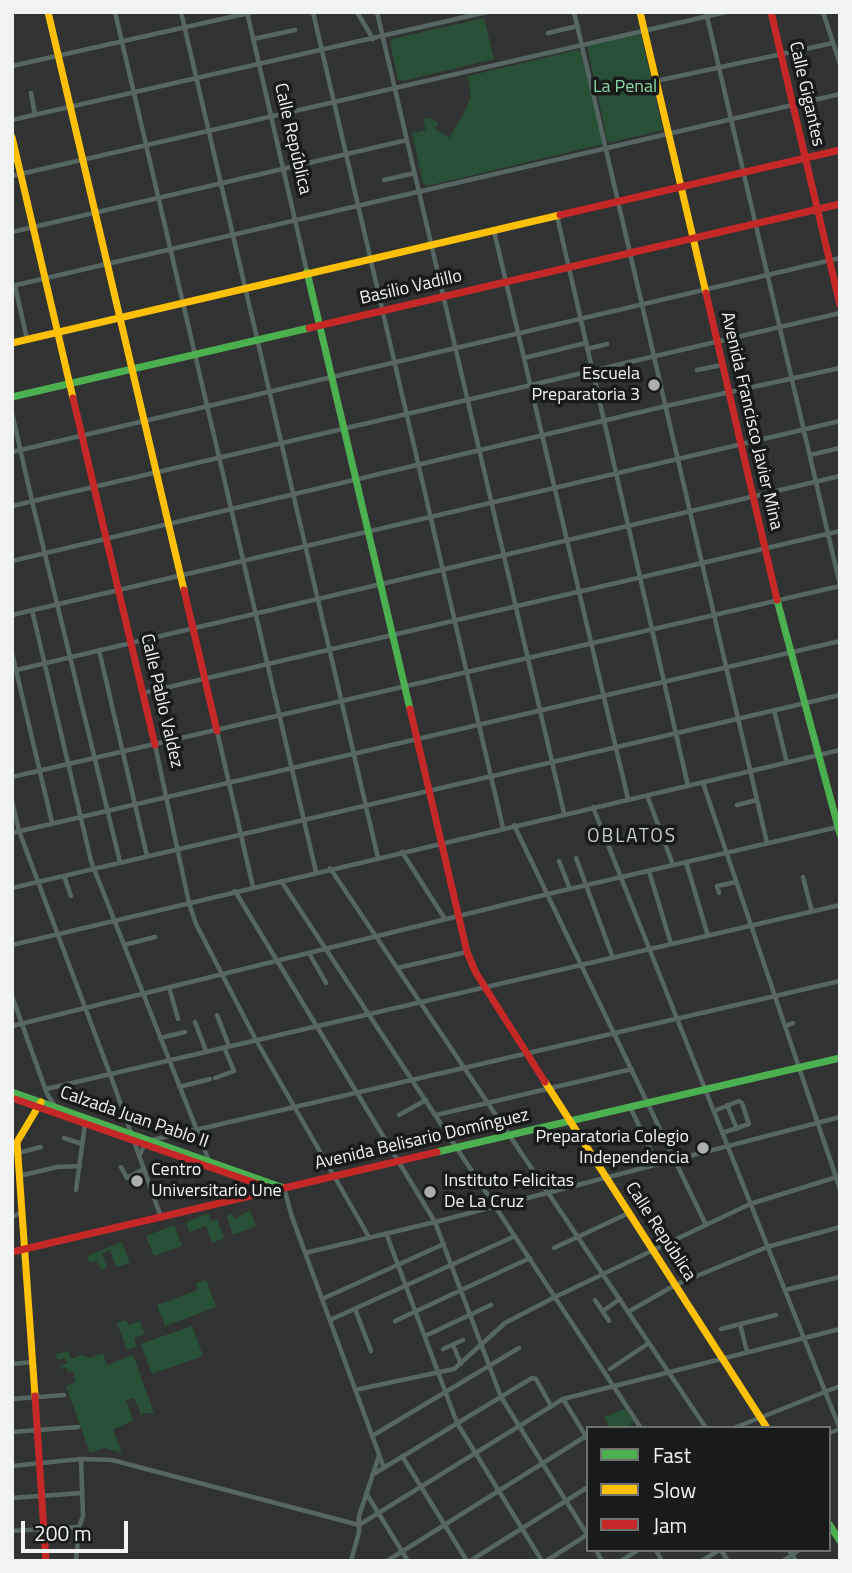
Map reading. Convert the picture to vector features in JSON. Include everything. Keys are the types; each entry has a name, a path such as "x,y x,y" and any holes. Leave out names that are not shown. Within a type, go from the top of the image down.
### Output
{"street":[{"path":"48,12 253,887"},
{"path":"115,12 316,872"},
{"path":"181,12 378,858"},
{"path":"313,12 503,828"},
{"path":"357,12 373,39"},
{"path":"377,12 564,813"},
{"path":"442,12 444,22"},
{"path":"12,120 259,66 465,15 487,12"},
{"path":"575,12 767,843"},
{"name":"Avenida Francisco Javier Mina","path":"640,12 777,600 839,829"},
{"path":"12,176 726,12"},
{"name":"Calle Gigantes","path":"771,12 840,305"},
{"path":"823,12 840,64"},
{"path":"12,66 249,13"},
{"name":"Calle República","path":"249,13 271,118 467,952 485,987 527,1054 766,1426"},
{"path":"12,777 528,660 840,585 707,15"},
{"path":"548,33 578,26"},
{"path":"253,39 295,30"},
{"path":"656,81 833,43"},
{"path":"31,93 35,116"},
{"path":"27,339 13,286 840,94"},
{"name":"Calle Pablo Valdez","path":"12,137 196,924 256,1040 369,1237"},
{"path":"12,232 407,140"},
{"path":"12,342 840,150"},
{"path":"384,180 415,173"},
{"name":"Basilio Vadillo","path":"12,397 840,204"},
{"path":"557,216 688,786"},
{"path":"494,231 628,799"},
{"path":"12,452 840,258"},
{"path":"12,506 840,313"},
{"path":"524,358 607,344"},
{"path":"697,370 722,365"},
{"path":"12,561 666,406 840,368"},
{"path":"12,413 120,862"},
{"path":"12,615 840,421"},
{"path":"810,455 840,448"},
{"path":"14,670 840,476"},
{"path":"143,693 840,531"},
{"path":"32,610 94,869 210,1164"},
{"path":"12,833 840,641"},
{"path":"99,650 147,856"},
{"path":"12,653 52,823"},
{"path":"12,888 840,695"},
{"path":"774,710 787,763"},
{"path":"12,944 840,750"},
{"path":"703,783 840,1189"},
{"path":"647,795 673,865"},
{"path":"737,805 757,800"},
{"path":"12,801 19,831 161,1217"},
{"path":"593,807 840,1429"},
{"path":"514,825 706,1225"},
{"path":"12,1026 548,894 726,852 839,829"},
{"path":"402,852 445,919"},
{"path":"576,859 613,958"},
{"path":"559,861 570,889"},
{"path":"686,862 708,936"},
{"path":"330,868 705,1426"},
{"path":"649,871 671,944"},
{"path":"64,876 71,896"},
{"path":"803,877 812,912"},
{"path":"281,881 640,1426"},
{"path":"719,893 717,886 736,882"},
{"path":"235,891 435,1222 501,1397 586,1532"},
{"path":"46,1089 840,905"},
{"path":"124,945 155,937"},
{"path":"397,968 467,952"},
{"path":"309,953 326,983"},
{"path":"139,1156 147,1143 197,1129 840,981"},
{"path":"169,987 178,1019"},
{"path":"12,996 20,1009 22,1023 55,1107"},
{"path":"179,1087 234,1071 217,1016"},
{"path":"195,1022 206,1051"},
{"path":"785,1026 793,1023"},
{"path":"160,1038 185,1032"},
{"name":"Avenida Belisario Domínguez","path":"12,1252 840,1058"},
{"path":"436,1115 632,1069"},
{"path":"46,1089 40,1105 15,1142 18,1153 15,1164 19,1176 46,1561"},
{"name":"Calzada Juan Pablo II","path":"12,1092 85,1124 133,1138"},
{"name":"Calzada Juan Pablo II","path":"12,1098 55,1107 147,1143 284,1188"},
{"path":"399,1115 426,1100"},
{"path":"713,1111 741,1101 749,1124 722,1133"},
{"path":"727,1105 737,1129"},
{"path":"630,1107 658,1164"},
{"path":"305,1253 840,1117"},
{"path":"76,1191 85,1124"},
{"path":"64,1138 82,1144"},
{"path":"18,1153 41,1147"},
{"name":"Calzada Juan Pablo II","path":"210,1164 275,1190"},
{"path":"19,1176 57,1167 79,1166"},
{"path":"121,1167 127,1178 144,1169"},
{"path":"355,1390 454,1369 505,1323 555,1297 750,1204 838,1177"},
{"path":"284,1188 384,1468"},
{"path":"275,1190 286,1198"},
{"path":"12,1204 21,1207"},
{"path":"12,1217 21,1207"},
{"path":"554,1248 629,1213"},
{"path":"628,1312 676,1285 767,1247 840,1227"},
{"path":"386,1233 457,1423 522,1528 544,1561 586,1536"},
{"path":"330,1320 515,1236"},
{"path":"322,1300 443,1244"},
{"path":"395,1321 530,1258"},
{"path":"785,1290 840,1277"},
{"path":"603,1311 620,1299"},
{"path":"596,1300 609,1321"},
{"path":"425,1336 491,1305"},
{"path":"355,1309 371,1351"},
{"path":"721,1329 776,1315"},
{"path":"740,1324 747,1352"},
{"path":"12,1466 80,1459 111,1460 359,1525 564,1399 840,1329"},
{"path":"443,1349 463,1340"},
{"path":"610,1369 649,1343"},
{"path":"453,1345 461,1364"},
{"path":"372,1436 519,1348"},
{"path":"12,1364 32,1362"},
{"path":"372,1475 534,1377 551,1406"},
{"path":"739,1426 840,1386"},
{"path":"12,1399 64,1395"},
{"path":"564,1399 586,1435"},
{"path":"12,1432 78,1427"},
{"path":"387,1561 586,1438"},
{"path":"351,1561 359,1516 379,1455"},
{"path":"402,1456 469,1561 586,1488"},
{"path":"76,1561 79,1527 83,1516 80,1459"},
{"path":"71,1494 82,1481"},
{"path":"12,1498 82,1493"},
{"path":"366,1493 408,1561"},
{"path":"12,1531 79,1527"},
{"path":"783,1561 791,1553 796,1561"}],"green space":[{"path":"484,18 494,59 398,80 390,43 392,39"},
{"name":"La Penal","path":"641,34 663,130 608,143 587,46"},
{"path":"577,50 581,53 603,144 427,186 423,183 412,133 426,130 423,119 430,118 439,123 435,129 449,138 471,97 468,76"},
{"path":"250,1210 256,1226 233,1235 227,1216 232,1214 235,1219"},
{"path":"209,1213 211,1221 217,1219 224,1238 212,1243 206,1226 189,1232 186,1222"},
{"path":"174,1225 182,1246 154,1256 146,1236"},
{"path":"122,1242 130,1263 116,1267 110,1250 102,1253 107,1268 101,1270 97,1261 90,1263 87,1256"},
{"path":"206,1280 216,1307 165,1326 157,1305 198,1290 196,1283"},
{"path":"126,1320 128,1325 140,1321 145,1334 134,1338 137,1347 127,1350 117,1323"},
{"path":"192,1326 203,1356 152,1374 141,1344"},
{"path":"68,1351 71,1359 81,1355 90,1358 103,1353 107,1365 133,1355 154,1413 143,1413 142,1417 134,1398 126,1400 133,1421 113,1429 122,1453 104,1448 90,1453 66,1386 76,1382 73,1371 68,1372 66,1367 61,1369 60,1366 67,1363 65,1358 58,1360 55,1354"},
{"path":"625,1409 634,1422 630,1424 631,1426 609,1426 604,1417"}],"traffic: fast":[{"path":"307,272 410,709"},
{"path":"12,397 309,328"},
{"path":"777,600 840,834"},
{"path":"437,1152 840,1058"},
{"path":"12,1092 284,1188"},
{"path":"831,1527 840,1541"}],"traffic: slow":[{"path":"48,12 184,590"},
{"path":"640,12 706,293"},
{"path":"12,137 73,398"},
{"path":"12,343 560,215"},
{"path":"545,1082 766,1426"},
{"path":"35,1396 17,1142 41,1102"}],"traffic: jam":[{"path":"771,12 840,305"},
{"path":"560,215 840,150"},
{"path":"309,328 840,204"},
{"path":"706,293 777,600"},
{"path":"73,398 155,745"},
{"path":"184,590 217,731"},
{"path":"410,709 467,952 476,973 545,1082"},
{"path":"12,1098 275,1190"},
{"path":"12,1252 437,1152"},
{"path":"35,1396 46,1561"}],"place":[{"name":"Escuela Preparatoria 3","path":"654,385"},
{"name":"Preparatoria Colegio Independencia","path":"703,1148"},
{"name":"Centro Universitario Une","path":"137,1181"},
{"name":"Instituto Felicitas De La Cruz","path":"430,1192"}],"district":[{"name":"OBLATOS","path":"632,837"}]}
